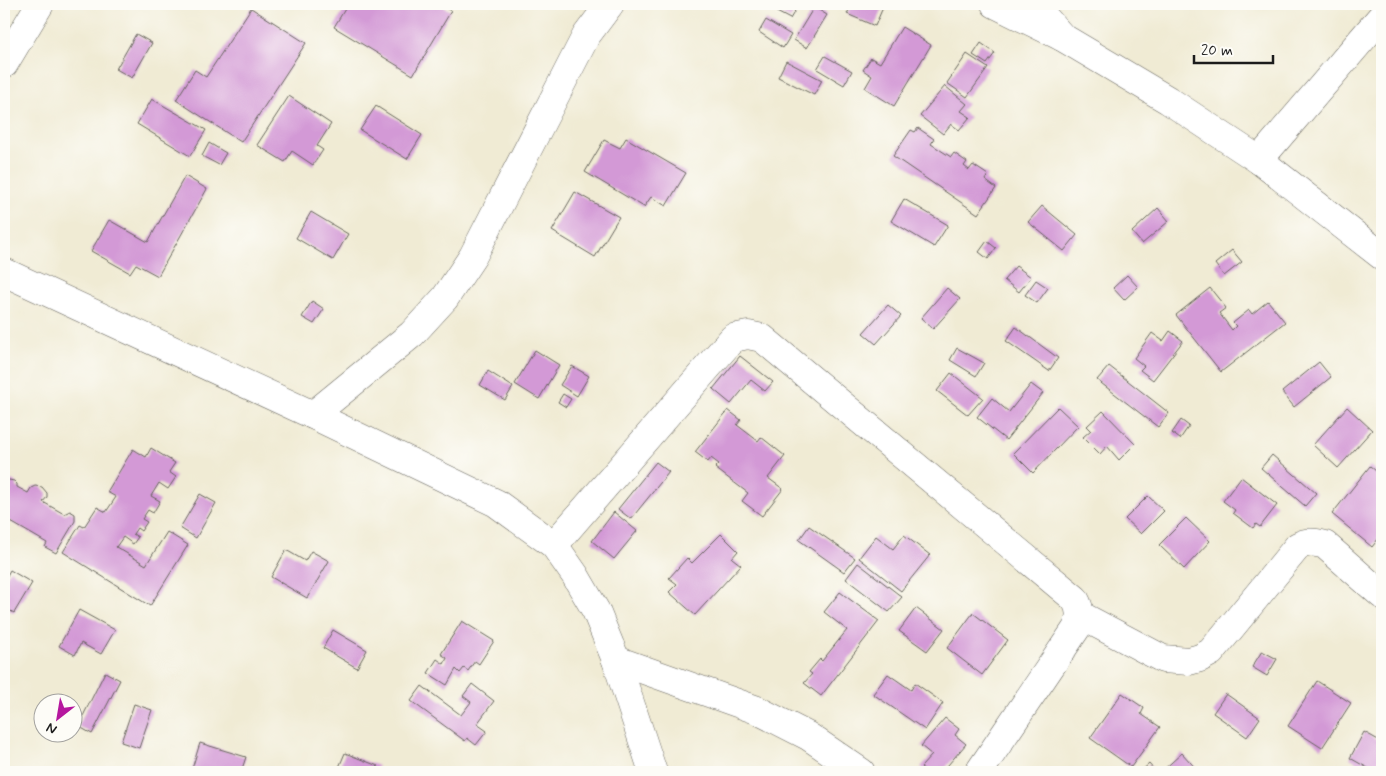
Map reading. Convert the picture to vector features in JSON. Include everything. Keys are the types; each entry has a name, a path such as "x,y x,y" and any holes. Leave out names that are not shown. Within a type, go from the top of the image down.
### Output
{"street":[{"path":"4,64 40,4"},
{"path":"313,415 412,334 445,298 472,256 586,36 610,4"},
{"path":"995,4 1062,36 1168,100 1259,160 1382,256"},
{"path":"1033,4 1062,36"},
{"path":"1259,160 1382,16"},
{"path":"4,272 313,415 496,503 554,546 575,574 596,611 616,660 652,772"},
{"path":"554,546 733,338 748,335 762,338 1075,599 1080,615 1076,629 979,772"},
{"path":"1080,615 1164,659 1189,661 1200,658 1211,652 1298,546 1310,542 1325,545 1382,595"},
{"path":"616,660 757,710 808,736 861,772"}],"building":[{"path":"348,4 439,4 451,11 413,75 334,27"},
{"path":"777,4 799,4 790,19 773,10"},
{"path":"852,4 884,5 875,26 847,14"},
{"path":"814,7 827,15 807,48 794,40"},
{"path":"251,8 306,43 241,142 176,100 195,70 206,77"},
{"path":"766,20 791,35 783,48 759,32"},
{"path":"902,27 931,45 894,106 865,88 872,76 863,70 871,58 880,63"},
{"path":"136,34 152,43 132,78 116,69"},
{"path":"981,43 995,53 987,64 973,55"},
{"path":"967,54 988,68 967,97 947,83"},
{"path":"825,56 852,71 844,85 817,69"},
{"path":"786,61 822,80 814,95 778,77"},
{"path":"945,86 967,104 961,111 970,117 959,130 951,124 943,134 920,116"},
{"path":"289,96 331,124 317,146 323,150 313,165 292,151 285,162 257,145"},
{"path":"152,99 206,130 190,156 137,124"},
{"path":"376,106 422,135 407,159 360,130"},
{"path":"918,128 934,139 931,144 951,157 954,153 967,162 964,166 969,170 973,165 988,175 985,180 996,188 978,214 893,156 911,130 915,132"},
{"path":"626,138 686,173 666,206 651,197 644,207 585,172 604,140 620,148"},
{"path":"209,143 226,153 219,165 202,156"},
{"path":"185,176 207,189 158,276 136,264 130,273 91,251 109,220 148,242"},
{"path":"575,192 619,217 595,257 552,231"},
{"path":"904,199 948,225 934,247 891,221"},
{"path":"1042,206 1077,235 1064,251 1028,222"},
{"path":"1158,208 1169,221 1142,244 1132,232"},
{"path":"311,212 348,234 333,260 296,238"},
{"path":"987,241 996,248 988,259 979,252"},
{"path":"1232,250 1242,262 1224,276 1215,264"},
{"path":"1016,266 1031,277 1019,292 1004,280"},
{"path":"1127,275 1138,287 1124,300 1113,288"},
{"path":"1036,280 1048,288 1037,303 1025,295"},
{"path":"947,288 960,299 933,329 921,318"},
{"path":"1210,288 1226,308 1219,313 1232,330 1236,326 1233,323 1249,310 1252,314 1268,301 1285,322 1221,372 1176,315"},
{"path":"312,301 324,309 314,324 302,317"},
{"path":"888,305 901,316 876,344 863,333"},
{"path":"1016,327 1058,358 1049,371 1006,341"},
{"path":"1170,331 1183,341 1153,380 1140,370 1144,366 1134,358 1152,333 1163,341"},
{"path":"957,348 984,363 976,376 950,360"},
{"path":"535,350 559,365 539,399 515,384"},
{"path":"740,356 773,382 765,391 751,380 731,404 713,389"},
{"path":"1319,362 1331,377 1294,407 1282,392"},
{"path":"572,366 589,376 577,396 560,385"},
{"path":"1109,366 1169,413 1158,427 1097,380"},
{"path":"488,371 513,387 505,400 480,385"},
{"path":"951,373 983,398 968,415 937,391"},
{"path":"1031,384 1043,393 1006,440 977,417 992,398 1009,412"},
{"path":"563,394 571,399 566,407 558,402"},
{"path":"1058,407 1078,426 1033,473 1013,453"},
{"path":"1347,407 1372,430 1338,468 1313,445"},
{"path":"728,410 741,420 737,425 758,441 761,437 785,456 768,478 783,489 762,516 742,501 748,493 715,468 719,464 711,458 708,462 695,452"},
{"path":"1103,411 1135,444 1119,460 1107,446 1100,454 1083,437 1091,430 1087,426"},
{"path":"1181,420 1189,426 1180,439 1172,433"},
{"path":"151,448 175,463 169,472 176,477 168,489 159,483 151,496 160,501 153,513 148,510 142,519 147,522 141,531 137,528 133,534 138,537 133,544 123,537 116,547 146,565 167,532 188,545 150,606 63,552 80,525 84,527 97,507 106,512 116,497 107,492 133,449 146,457"},
{"path":"1272,455 1316,493 1305,506 1261,468"},
{"path":"656,462 669,472 631,519 618,509"},
{"path":"1370,466 1382,476 1382,534 1372,547 1332,514"},
{"path":"1241,477 1277,505 1260,527 1256,524 1253,528 1233,513 1235,510 1223,501"},
{"path":"4,479 14,481 17,487 28,493 35,486 42,487 47,493 47,497 43,502 64,514 70,511 75,514 75,521 56,553 45,547 47,543 4,518"},
{"path":"200,494 216,503 196,538 180,528"},
{"path":"1148,496 1164,511 1141,534 1125,519"},
{"path":"614,512 637,531 614,559 592,541"},
{"path":"1186,518 1210,541 1184,569 1159,545"},
{"path":"809,526 855,558 844,572 799,540"},
{"path":"721,534 738,551 732,558 741,565 695,615 669,592 677,584 669,578 687,558 692,563"},
{"path":"904,535 930,555 901,591 859,558 876,536 893,549"},
{"path":"286,550 305,561 311,551 329,561 307,598 271,577"},
{"path":"858,563 902,597 889,612 846,579"},
{"path":"10,570 32,583 14,613 4,607 4,581"},
{"path":"840,592 879,621 821,696 804,683 812,674 809,672 820,659 822,661 847,630 824,612"},
{"path":"916,608 944,629 927,651 899,631"},
{"path":"79,610 115,630 101,654 81,643 75,655 59,646"},
{"path":"973,613 1008,640 982,675 947,648"},
{"path":"462,621 494,641 479,664 475,661 468,671 464,668 460,673 456,669 447,685 428,673 437,659 444,664 447,658 441,654"},
{"path":"333,630 367,650 357,668 323,648"},
{"path":"1262,651 1277,659 1267,676 1252,667"},
{"path":"105,672 120,680 92,734 82,728 82,718"},
{"path":"888,674 911,690 915,683 943,703 925,730 873,694"},
{"path":"1317,681 1351,703 1322,748 1288,726"},
{"path":"472,684 494,701 477,724 487,731 476,745 467,738 465,741 411,701 422,686 461,715 471,702 463,696"},
{"path":"1122,693 1144,708 1141,714 1160,727 1131,767 1090,738"},
{"path":"1226,694 1260,718 1247,737 1213,713"},
{"path":"134,704 152,710 139,748 121,742"},
{"path":"945,718 959,729 955,735 966,744 942,772 927,772 921,767 932,755 921,746"},
{"path":"1364,732 1382,742 1382,766 1379,772 1375,772 1350,758"},
{"path":"200,743 246,757 241,772 191,772"},
{"path":"345,753 378,766 375,772 337,772"},
{"path":"1182,753 1199,772 1161,772"},
{"path":"1149,764 1156,772 1140,772"}]}
